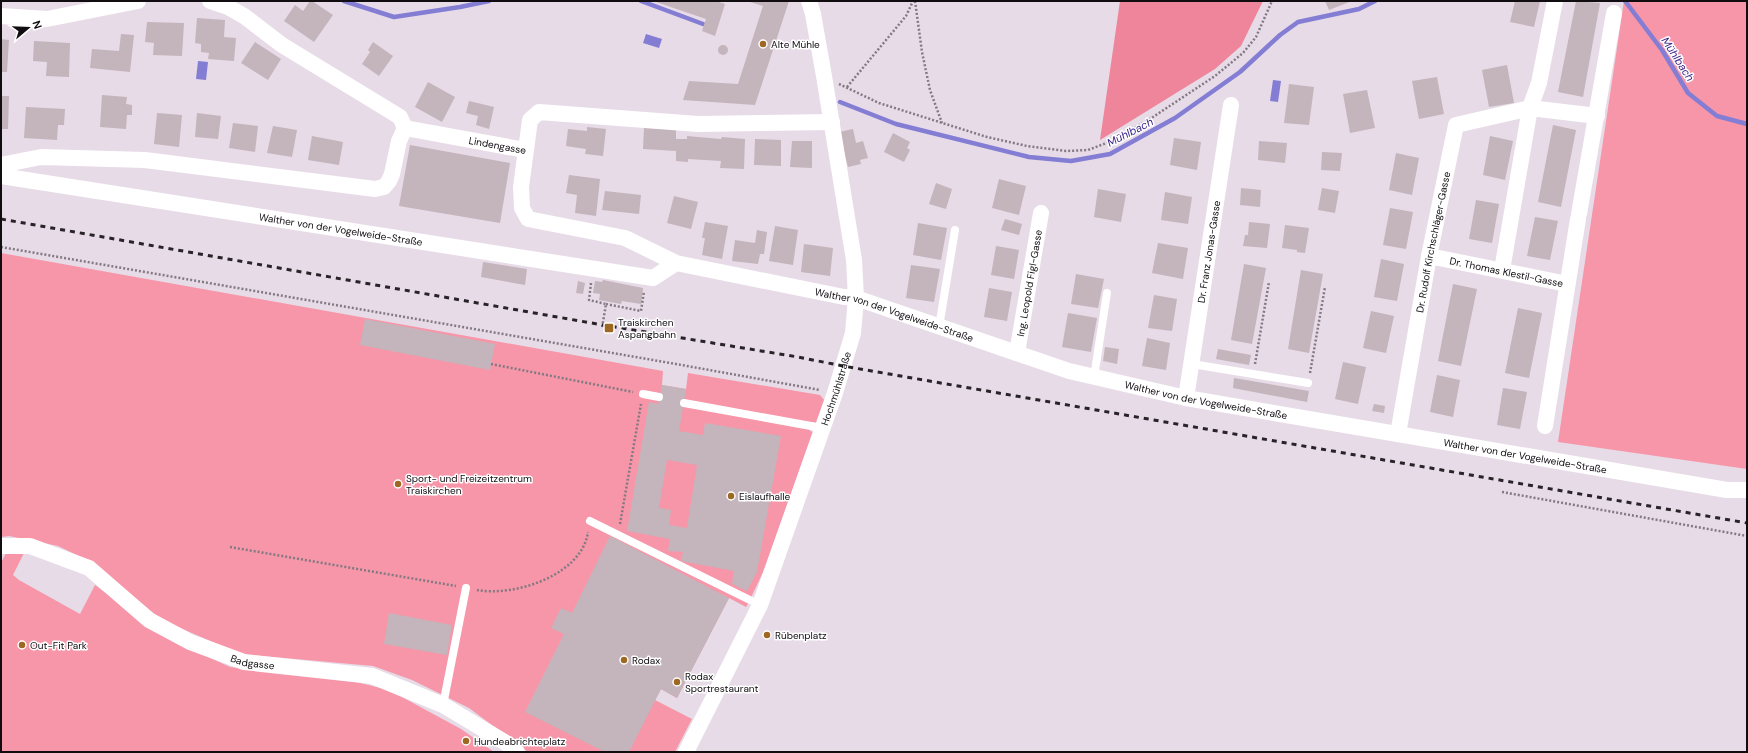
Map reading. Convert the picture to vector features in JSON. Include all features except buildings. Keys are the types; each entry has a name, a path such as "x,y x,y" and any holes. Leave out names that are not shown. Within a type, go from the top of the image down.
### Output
{"street":[{"path":"1,16 47,19 138,1"},
{"path":"1,165 41,157 145,160 375,189 384,187 392,174 399,141 405,128 400,116 282,45 244,16 228,7 210,1"},
{"name":"Hochmühlstraße","path":"686,752 760,605 835,393 853,333 856,298 854,260 813,14 808,1"},
{"path":"1502,270 1530,108 1539,82 1555,1"},
{"name":"Dr. Thomas Klestil-Gasse","path":"1429,256 1567,284 1614,13"},
{"name":"Dr. Franz Jonas-Gasse","path":"1186,398 1231,105"},
{"path":"1530,108 1597,116"},
{"name":"Dr. Rudolf Kirchschläger-Gasse","path":"1398,434 1429,256 1456,125 1530,108"},
{"name":"Lindengasse","path":"405,128 526,150 530,120 539,112 698,124 832,122"},
{"name":"Walther von der Vogelweide-Straße","path":"526,150 521,187 522,208 528,219 625,238 676,263 844,297 856,298 1068,371 1186,398 1728,490 1747,490"},
{"name":"Walther von der Vogelweide-Straße","path":"1,176 653,278 676,263"},
{"name":"Ing. Leopold Figl-Gasse","path":"1017,353 1041,213"},
{"path":"1545,426 1567,284"},
{"name":"Badgasse","path":"1,546 30,546 89,568 149,620 190,642 244,662 372,676 444,706 506,743 517,752"}],"lane":[{"path":"939,327 954,230"},
{"path":"1094,377 1107,293"},
{"path":"1192,364 1308,383"},
{"path":"643,394 659,398"},
{"path":"684,403 822,428"},
{"path":"590,521 760,605"},
{"path":"444,706 466,588"}],"path":[{"path":"847,87 906,16 914,1"},
{"path":"914,1 930,90 942,124"},
{"path":"824,76 879,103 987,137 1027,146 1066,151 1088,150 1117,139 1215,76 1243,53 1256,37 1272,1"},
{"path":"1,247 668,362 835,393"},
{"path":"593,269 589,300 640,311 646,277"},
{"path":"1254,373 1269,282"},
{"path":"1308,383 1325,287"},
{"path":"602,328 606,304"},
{"path":"491,364 643,394 618,536"},
{"path":"1502,492 1747,536"},
{"path":"230,547 480,591 519,588 552,576 578,555 587,541 590,521"}],"shaded area":[{"path":"1120,1 1263,1 1241,46 1215,69 1100,140"},
{"path":"1624,1 1747,1 1747,469 1558,442"},
{"path":"646,34 662,39 659,48 643,43"},
{"path":"198,61 208,62 206,80 196,79"},
{"path":"1273,80 1281,81 1278,102 1270,101"},
{"name":"Sport- und Freizeitzentrum Traiskirchen","path":"1,253 663,371 662,385 686,389 688,373 820,395 825,401 817,423 812,422 810,431 813,432 764,570 748,604 746,607 729,598 677,698 661,689 655,700 692,719 675,752 528,752 469,708 412,680 373,666 240,654 162,620 87,560 58,546 9,536 1,537"},
{"path":"7,551 24,553 13,575 19,580 80,614 95,585 165,637 230,667 356,682 389,690 461,729 494,752 1,752 1,563"}],"waterway":[{"name":"Mühlbach","path":"344,1 394,17 489,1"},
{"name":"Mühlbach","path":"641,1 703,24"},
{"name":"Mühlbach","path":"840,102 896,124 1029,157 1071,161 1110,154 1175,118 1240,72 1280,35 1298,22 1359,9 1375,1"},
{"name":"Mühlbach","path":"1625,1 1662,50 1688,93 1717,116 1747,124"}],"railway":[{"path":"1,219 597,324 798,357 1747,523"}],"place":[{"name":"Alte Mühle","path":"763,44"},
{"name":"Traiskirchen Aspangbahn","path":"609,328"},
{"name":"Sport- und Freizeitzentrum Traiskirchen","path":"398,484"},
{"name":"Eislaufhalle","path":"731,496"},
{"name":"Rübenplatz","path":"767,635"},
{"name":"Out-Fit Park","path":"22,645"},
{"name":"Rodax","path":"624,660"},
{"name":"Rodax Sportrestaurant","path":"677,682"},
{"name":"Hundeabrichteplatz","path":"466,741"}]}
